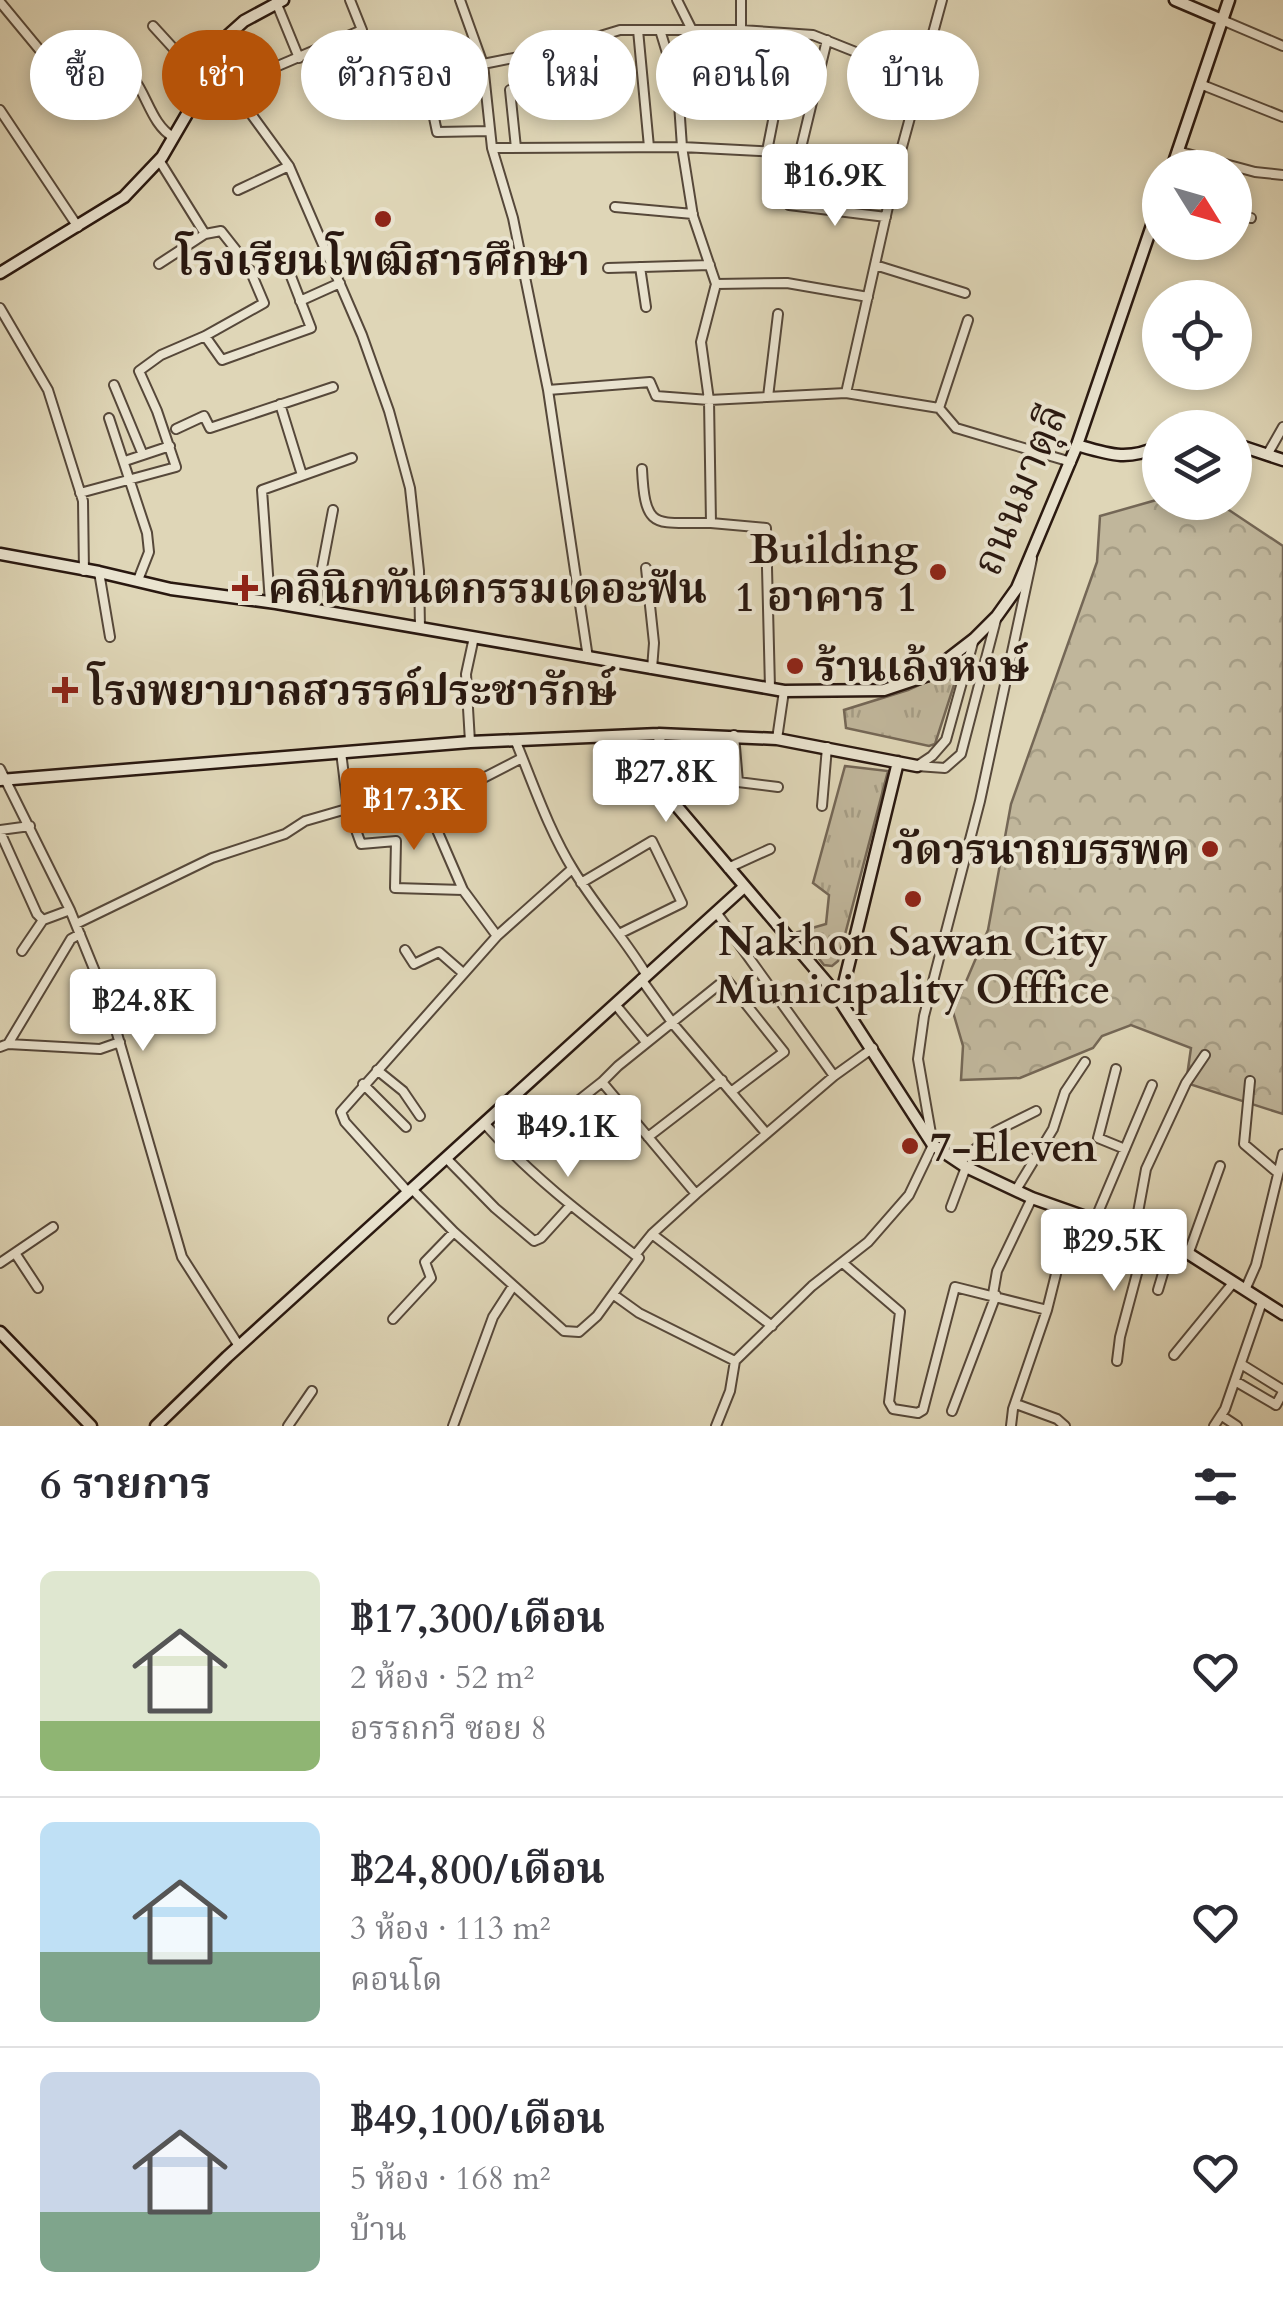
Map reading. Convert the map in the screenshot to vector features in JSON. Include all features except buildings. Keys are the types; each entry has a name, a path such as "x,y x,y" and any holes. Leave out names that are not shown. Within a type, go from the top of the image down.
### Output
{"street":[{"path":"281,65 362,30 350,0"},
{"path":"460,0 470,30"},
{"path":"677,0 692,30"},
{"path":"741,0 742,30"},
{"path":"934,30 942,0"},
{"path":"1175,0 1283,46"},
{"path":"1177,150 1229,0"},
{"path":"234,30 279,1 298,58"},
{"path":"0,2 68,82 120,64 140,86 160,128 172,137"},
{"path":"153,26 162,36"},
{"path":"488,63 554,50 620,30 656,30"},
{"path":"638,30 649,147"},
{"path":"827,40 847,48"},
{"path":"1200,84 1283,117"},
{"path":"0,110 78,227"},
{"path":"488,113 492,148 513,218 548,390 588,658"},
{"path":"0,273 124,197 159,160 182,120"},
{"path":"256,120 289,166 340,283 389,411 410,488 419,571 420,628"},
{"path":"434,120 436,131 490,131"},
{"path":"513,120 516,148"},
{"path":"680,120 693,214 716,284 701,342 708,400 712,523"},
{"path":"767,151 773,120"},
{"path":"800,152 808,120"},
{"path":"846,393 909,120"},
{"path":"492,148 649,147 898,158"},
{"path":"159,160 205,234"},
{"path":"238,190 289,166"},
{"path":"1252,171 1283,175"},
{"path":"789,205 886,217"},
{"path":"615,207 693,214"},
{"path":"159,264 210,230 221,231 236,250"},
{"name":"ถนนมาตุลี","path":"0,554 171,589 270,602 784,691 884,690 926,676 974,640 1017,588 1078,445 1142,255"},
{"path":"875,265 966,292"},
{"path":"206,336 222,360 311,328 287,266"},
{"path":"608,268 710,266"},
{"path":"640,267 646,307"},
{"path":"80,493 176,467 139,371 161,355 206,336 264,303 250,270"},
{"path":"300,300 340,283"},
{"path":"716,284 787,283 868,298"},
{"path":"0,308 48,390 80,493 84,571"},
{"path":"768,397 778,314"},
{"path":"939,408 968,320"},
{"path":"548,390 650,382 656,396 708,400 846,393 939,408 956,428 1071,462"},
{"path":"114,386 143,455"},
{"path":"176,429 204,416 210,428 333,387"},
{"path":"280,404 302,476"},
{"path":"109,418 148,533 149,552 138,580"},
{"path":"1267,455 1283,427"},
{"path":"1078,445 1118,457 1142,453"},
{"path":"125,461 170,446"},
{"path":"1252,450 1283,460"},
{"path":"270,602 260,494 263,489 352,458"},
{"path":"642,469 644,507 652,516 665,522 766,528 770,688"},
{"path":"314,610 332,510"},
{"path":"716,1426 730,1391 735,1361 812,1286 868,1242 909,1195 933,1144 918,1059 924,1016 980,801 1034,553"},
{"path":"646,568 654,643 652,669"},
{"path":"99,572 110,637"},
{"path":"4,780 470,742 658,734 776,739 946,768 961,754 997,616"},
{"path":"470,742 466,674 474,637"},
{"path":"917,766 946,740 974,640"},
{"path":"776,739 784,691"},
{"path":"658,734 662,776 674,803 840,1000 933,1144 962,1165 1071,1214 1134,1234 1148,1232 1172,1242 1283,1314"},
{"path":"734,735 738,782 778,788"},
{"path":"516,742 556,840 572,868 621,934 672,1022 766,1133"},
{"path":"822,806 827,747"},
{"path":"341,752 348,808 360,844 396,841 394,888 463,890"},
{"path":"76,924 212,858 285,834 305,821 348,808 428,807 522,758"},
{"path":"840,1000 898,762"},
{"path":"0,769 80,934 120,1042 182,1256 239,1346"},
{"path":"428,807 463,890 496,936"},
{"path":"30,826 0,831 37,914 44,920"},
{"path":"581,882 652,841 682,903 621,934"},
{"path":"728,868 770,849"},
{"path":"484,1123 570,1206 639,1258 614,1294 579,1332 564,1331 454,1232 344,1122 340,1112 496,936 572,868"},
{"path":"156,1426 744,887"},
{"path":"22,950 44,920 70,910"},
{"path":"716,912 834,1076"},
{"path":"4,1046 71,939 80,934"},
{"path":"405,950 414,964 439,952 462,973"},
{"path":"821,975 832,977 849,966"},
{"path":"564,1112 726,979 784,1052 731,1092"},
{"path":"619,1009 646,1042"},
{"path":"4,1046 100,1049 120,1042"},
{"path":"635,1255 652,1234 766,1133 873,1048"},
{"path":"1134,1234 1146,1169 1186,1083 1206,1056"},
{"path":"1016,1190 1053,1128 1065,1092 1085,1062"},
{"path":"1116,1069 1098,1138 1125,1148"},
{"path":"377,1070 404,1091 420,1116"},
{"path":"648,1136 722,1080"},
{"path":"1250,1081 1244,1144 1278,1173"},
{"path":"602,1082 696,1194"},
{"path":"904,1096 918,1096 920,1082"},
{"path":"363,1084 406,1127"},
{"path":"1094,1222 1152,1084"},
{"path":"951,1207 962,1165 996,1131 1036,1111"},
{"path":"1245,1290 1256,1265 1282,1154"},
{"path":"446,1158 494,1208 534,1241 542,1238 570,1206"},
{"path":"1189,1252 1220,1166"},
{"path":"952,1411 994,1294 997,1271 1032,1198"},
{"path":"1011,1426 1047,1310 1071,1214"},
{"path":"0,1262 52,1227"},
{"path":"393,1319 431,1278 424,1262 454,1232"},
{"path":"1118,1361 1120,1336 1148,1232"},
{"path":"652,1234 772,1326"},
{"path":"1158,1290 1172,1242"},
{"path":"15,1252 38,1288"},
{"path":"1062,1252 1105,1261"},
{"path":"844,1264 900,1312 890,1402 894,1409 918,1413 923,1410 955,1287 1047,1310"},
{"path":"1174,1355 1234,1282"},
{"path":"453,1426 494,1317 514,1286"},
{"path":"614,1294 639,1313 735,1361"},
{"path":"1214,1426 1222,1416 1262,1302"},
{"path":"0,1332 91,1426"},
{"path":"1235,1380 1276,1405 1283,1391 1241,1364"},
{"path":"288,1426 312,1391"},
{"path":"1016,1404 1057,1419 1065,1426"},
{"path":"1222,1416 1238,1426"}],"green space":[{"path":"1142,504 1142,520 1244,520 1283,546 1283,1114 1186,1083 1191,1048 1131,1025 1102,1036 1093,1048 1020,1078 961,1080 963,1046 953,1012 988,930 1011,804 1097,562 1100,516"},
{"path":"941,675 955,682 935,744 929,746 846,728 844,710"},
{"path":"845,766 888,771 838,961 832,966 824,965 798,932 826,924 829,895 813,883"}],"place":[{"name":"โรงเรียนโพฒิสารศึกษา","path":"383,219"},
{"name":"Building 1 อาคาร 1","path":"938,572"},
{"name":"คลินิกทันตกรรมเดอะฟัน","path":"245,588"},
{"name":"ร้านเล้งหงษ์","path":"795,666"},
{"name":"โรงพยาบาลสวรรค์ประชารักษ์","path":"65,690"},
{"name":"วัดวรนาถบรรพค","path":"1210,849"},
{"name":"Nakhon Sawan City Municipality Offfice","path":"913,899"},
{"name":"7-Eleven","path":"910,1146"}]}
